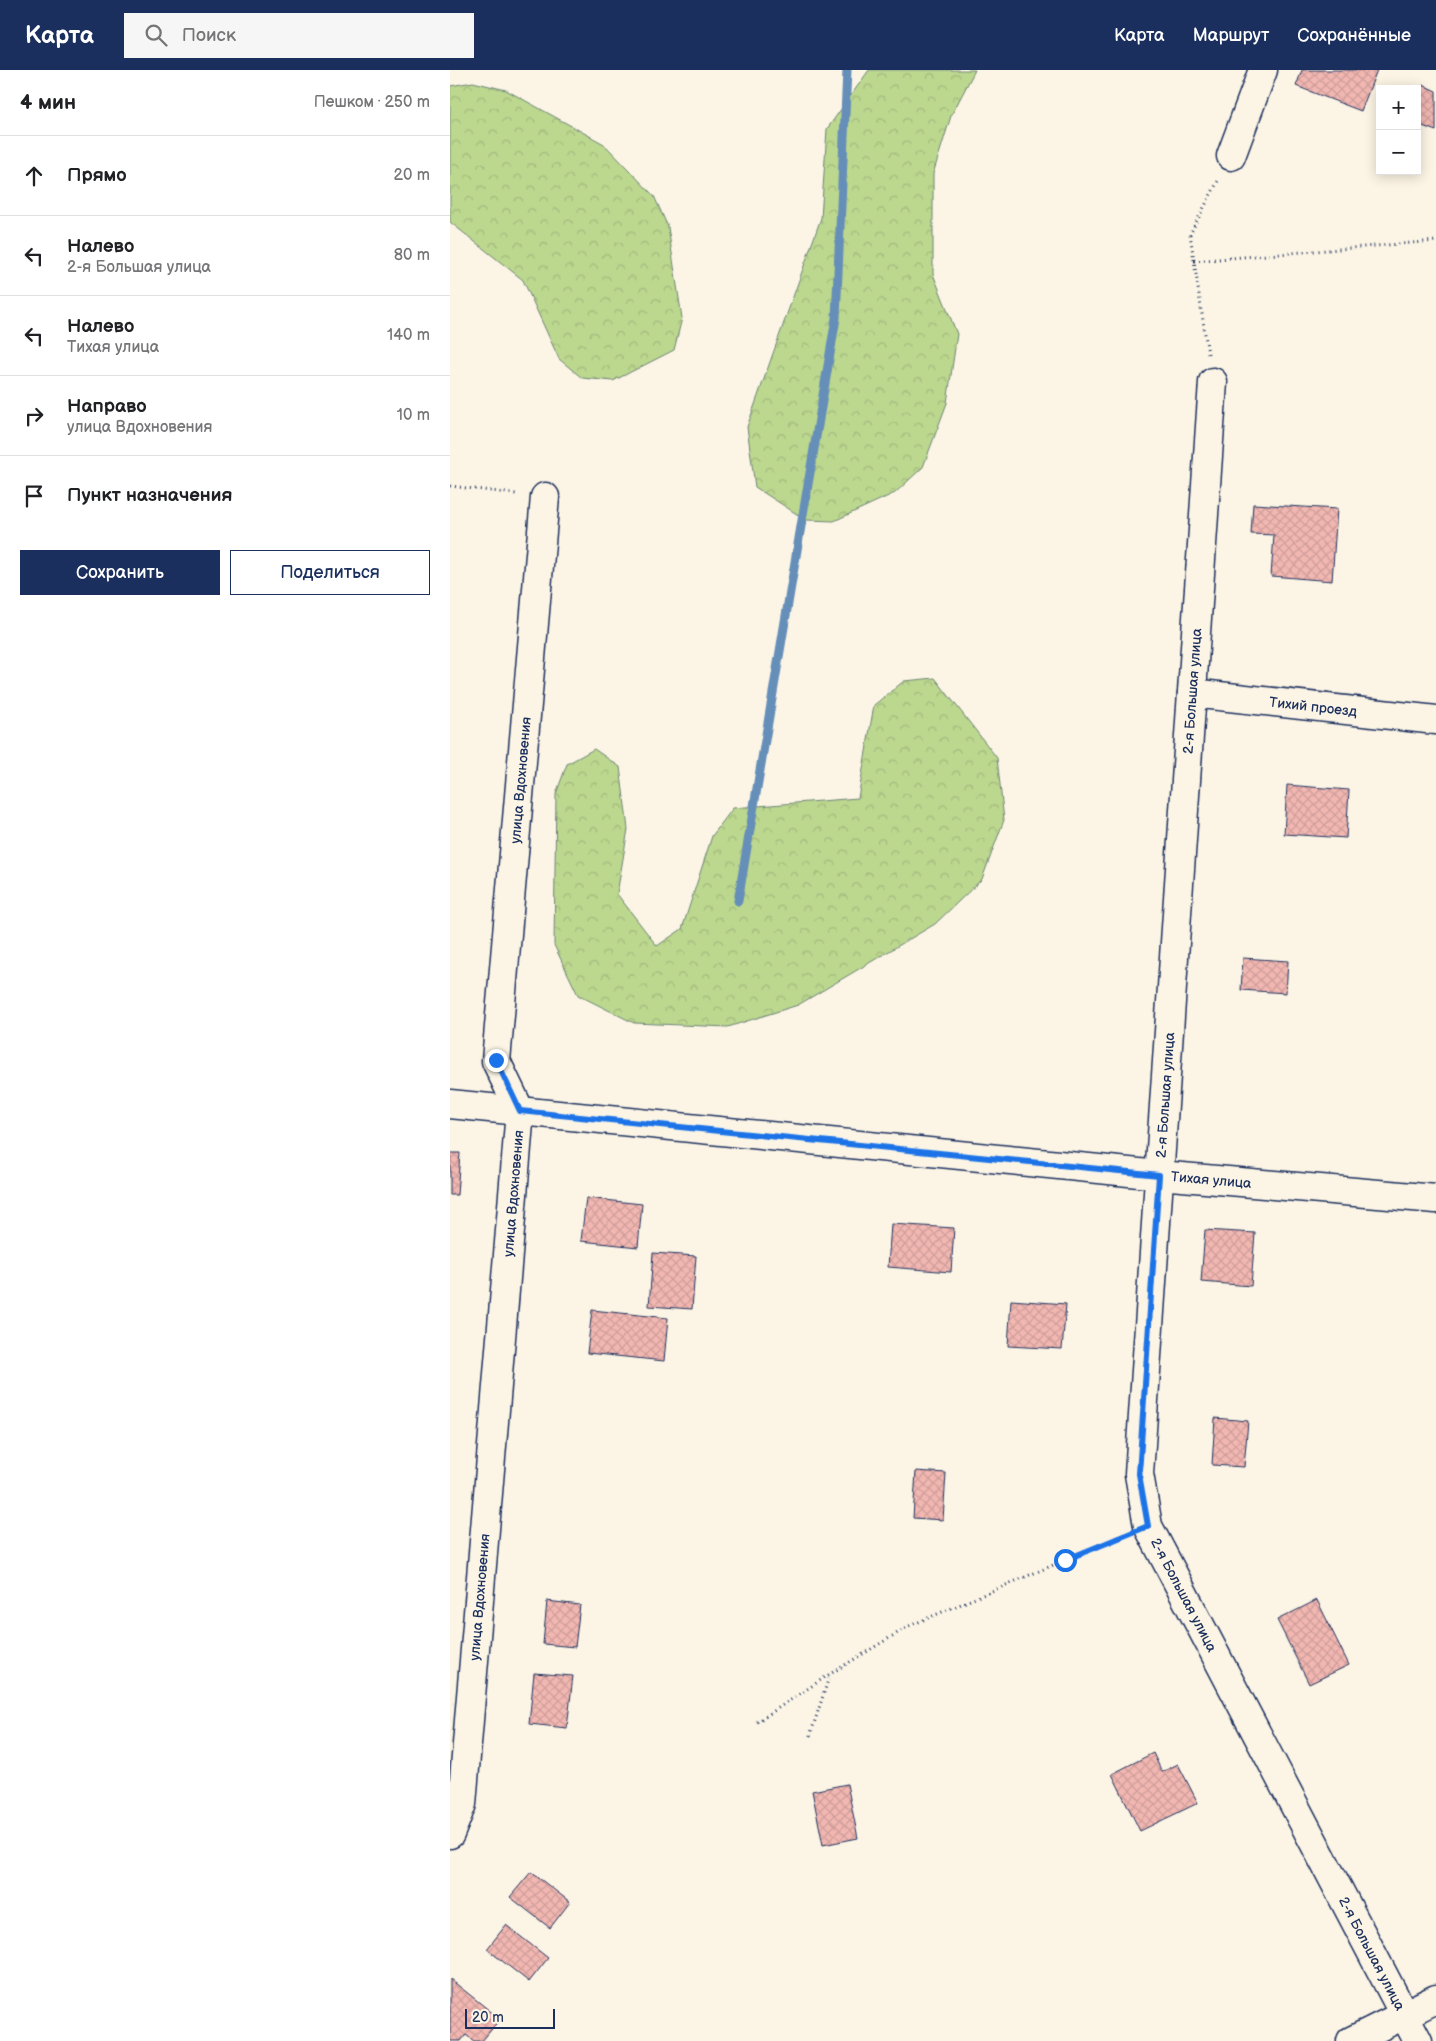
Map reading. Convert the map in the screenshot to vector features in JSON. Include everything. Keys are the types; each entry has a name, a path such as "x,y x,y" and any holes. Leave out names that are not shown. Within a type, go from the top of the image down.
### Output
{"street":[{"path":"1231,156 1262,70"},
{"name":"2-я Большая улица","path":"1213,382 1139,1474 1148,1526 1418,2041"},
{"name":"улица Вдохновения","path":"450,1834 462,1804 520,1111 496,1060 545,497"},
{"name":"Тихий проезд","path":"1192,693 1436,720"},
{"name":"Тихая улица","path":"450,1104 1159,1175 1436,1199"},
{"path":"1351,2041 1436,1999"}],"path":[{"path":"1213,382 1190,234 1231,156"},
{"path":"1194,261 1436,241"},
{"path":"450,486 545,497"},
{"path":"757,1722 830,1674 909,1626 1148,1526"},
{"path":"810,1736 830,1674"}],"green space":[{"path":"869,70 975,70 951,116 933,174 933,274 957,334 947,403 923,467 895,493 834,521 806,520 755,487 747,427 821,218 827,129"},
{"path":"473,82 506,90 604,144 654,196 668,227 682,318 674,350 613,381 582,378 559,359 523,280 450,222 450,86"},
{"path":"935,678 997,758 1004,820 982,879 935,924 798,1005 728,1027 634,1023 578,995 554,945 556,794 567,764 594,749 620,767 628,829 617,894 657,946 682,929 712,836 733,808 858,798 874,705 904,681"}],"building":[{"path":"1302,70 1377,70 1361,111 1296,86"},
{"path":"1423,85 1436,91 1436,131 1421,125 1421,90"},
{"path":"1253,504 1337,509 1332,581 1271,576 1274,535 1251,534"},
{"path":"1287,785 1349,790 1346,838 1284,834"},
{"path":"1243,958 1288,961 1286,993 1241,990"},
{"path":"450,1153 460,1153 457,1195 450,1195"},
{"path":"586,1198 642,1204 638,1247 581,1241"},
{"path":"891,1224 954,1228 951,1272 888,1267"},
{"path":"1205,1230 1255,1233 1251,1286 1201,1282"},
{"path":"653,1253 696,1256 692,1309 649,1306"},
{"path":"1011,1300 1066,1304 1062,1349 1008,1346"},
{"path":"592,1310 668,1318 664,1361 587,1353"},
{"path":"1215,1418 1248,1421 1244,1467 1212,1465"},
{"path":"916,1471 946,1473 943,1520 913,1518"},
{"path":"1317,1600 1349,1665 1309,1684 1277,1620"},
{"path":"547,1601 580,1605 575,1647 543,1644"},
{"path":"534,1673 573,1676 567,1728 529,1724"},
{"path":"1153,1753 1162,1772 1178,1764 1198,1803 1140,1831 1112,1774"},
{"path":"847,1784 858,1838 823,1845 812,1791"},
{"path":"531,1872 570,1902 550,1928 510,1897"},
{"path":"506,1925 548,1958 529,1982 487,1949"},
{"path":"450,1979 500,2019 482,2041 474,2041 466,2035 461,2041 450,2041"}],"waterway":[{"path":"738,901 836,318 847,70"}],"route":[{"path":"496,1060 520,1111 1159,1175 1139,1474 1148,1526 1065,1560"}]}
